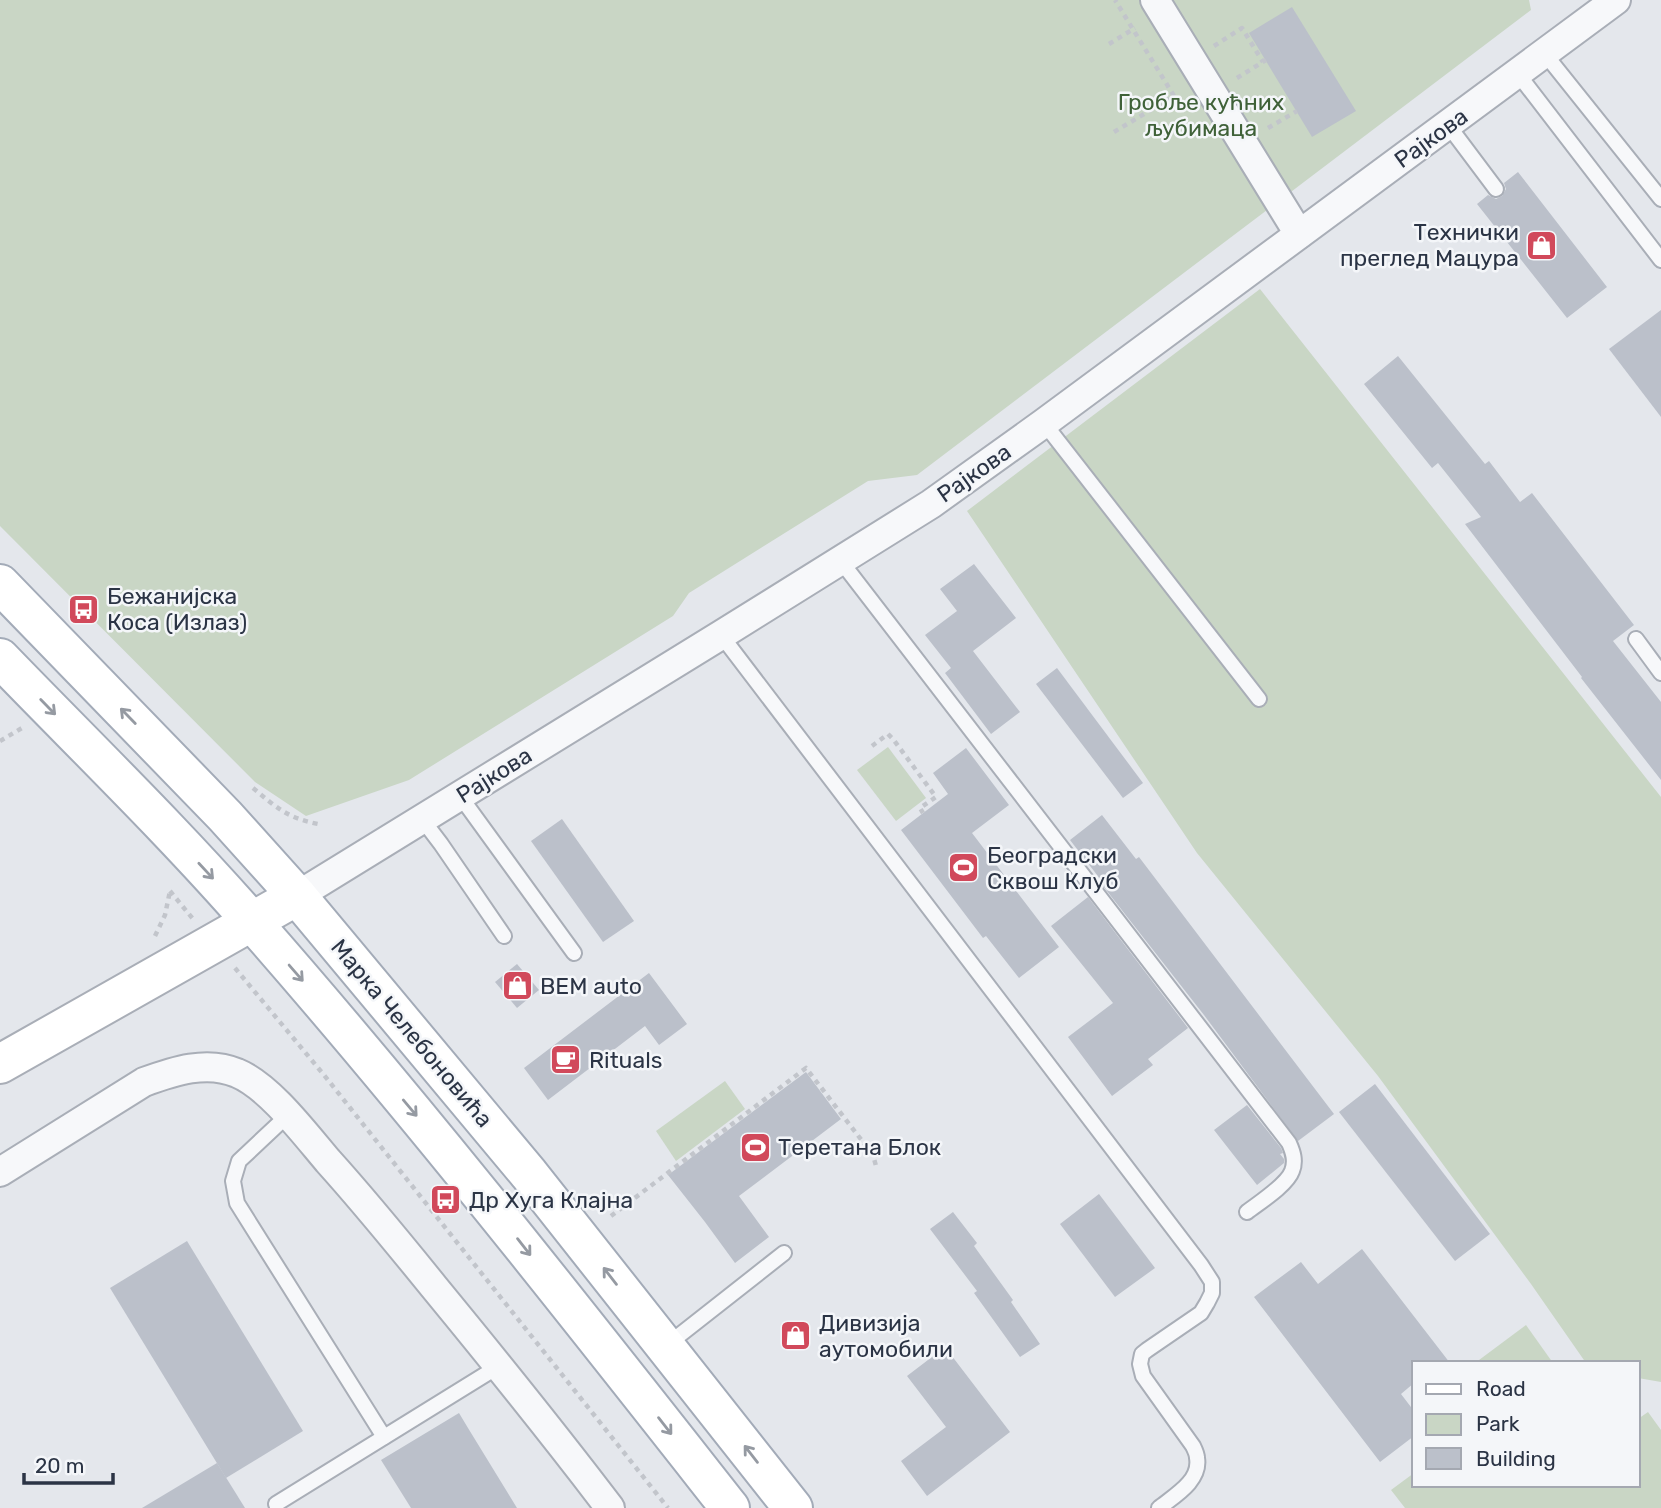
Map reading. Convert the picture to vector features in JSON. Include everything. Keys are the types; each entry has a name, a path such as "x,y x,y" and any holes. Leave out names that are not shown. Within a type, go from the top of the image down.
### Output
{"main road":[{"name":"Марка Челебоновића","path":"0,584 225,816 297,895 529,1174 793,1508"},
{"path":"0,658 187,850 252,921 482,1194 730,1508"},
{"path":"0,1064 297,895"}],"street":[{"path":"1155,0 1299,234"},
{"name":"Рајкова","path":"297,895 931,504 1616,0"},
{"path":"0,1172 144,1082 169,1073 202,1066 234,1071 254,1081 288,1115 358,1195 499,1366 610,1508"}],"lane":[{"path":"1545,54 1661,199"},
{"path":"1518,74 1661,260"},
{"path":"1448,125 1496,189"},
{"path":"1044,423 1259,699"},
{"path":"840,560 1289,1143 1294,1157 1292,1171 1285,1182 1247,1212"},
{"path":"721,635 1212,1282 1212,1293 1201,1313 1147,1350 1140,1359 1143,1376 1193,1446 1198,1459 1191,1481 1159,1508"},
{"path":"1636,639 1661,673"},
{"path":"460,796 574,953"},
{"path":"422,819 504,936"},
{"path":"288,1115 239,1161 233,1181 237,1203 384,1437"},
{"path":"666,1346 784,1253"},
{"path":"276,1504 499,1366"}],"path":[{"path":"1114,132 1174,96 1115,0"},
{"path":"1242,28 1263,62"},
{"path":"0,741 31,722"},
{"path":"872,746 888,734 892,739 936,797 920,808 923,813"},
{"path":"253,788 276,808 299,820 318,824"},
{"path":"248,983 668,1508"},
{"path":"611,1216 806,1068 873,1155 876,1166"}],"green space":[{"name":"Гробље кућних љубимаца","path":"0,0 1529,0 1531,10 917,475 868,481 689,593 673,616 409,780 306,816 255,782 0,526"},
{"path":"1260,289 1661,797 1661,1382 1640,1378 1640,1361 1585,1361 1378,1076 1197,853 967,511"},
{"path":"888,747 926,798 896,821 857,770"},
{"path":"725,1081 745,1109 676,1161 656,1131"},
{"path":"1526,1325 1552,1361 1478,1361"},
{"path":"1648,1412 1661,1430 1661,1508 1405,1508 1391,1490 1412,1474 1412,1487 1640,1487 1640,1418"}],"building":[{"path":"1292,7 1356,111 1312,137 1249,33"},
{"name":"Технички преглед Мацура","path":"1518,172 1607,287 1567,318 1477,204 1488,195 1496,199 1502,196 1506,189 1504,183"},
{"path":"1661,310 1661,417 1609,349"},
{"path":"1398,356 1485,464 1489,461 1520,502 1532,493 1634,625 1613,641 1661,702 1661,780 1465,524 1481,517 1438,463 1432,468 1364,384"},
{"path":"974,564 1016,618 973,651 1020,712 991,734 945,673 951,668 925,635 957,611 940,589"},
{"path":"1057,668 1143,783 1123,798 1036,684"},
{"path":"966,748 1009,805 972,833 1059,947 1019,978 986,936 983,938 901,830 948,794 933,773"},
{"path":"1102,815 1136,859 1139,857 1334,1114 1298,1141 1070,840"},
{"path":"562,819 634,921 603,942 531,841"},
{"path":"1088,897 1188,1028 1148,1059 1153,1065 1112,1096 1068,1037 1113,1003 1051,926"},
{"name":"BEM auto","path":"517,964 539,990 517,1008 495,982"},
{"path":"649,973 687,1024 659,1045 645,1026 548,1100 524,1068"},
{"name":"Теретана Блок","path":"806,1072 841,1119 739,1196 769,1237 735,1263 668,1175"},
{"path":"1375,1084 1490,1234 1455,1261 1339,1112"},
{"path":"1247,1105 1281,1148 1283,1153 1280,1154 1284,1159 1284,1163 1257,1185 1214,1130"},
{"path":"1099,1194 1155,1268 1115,1297 1060,1224"},
{"path":"953,1212 977,1243 974,1246 1013,1300 1011,1302 1040,1344 1020,1357 974,1293 977,1291 930,1229"},
{"path":"187,1241 303,1431 226,1478 110,1288"},
{"path":"1362,1249 1448,1361 1412,1361 1412,1385 1401,1394 1412,1408 1412,1438 1380,1462 1254,1297 1301,1262 1318,1284"},
{"path":"945,1347 1010,1432 927,1496 901,1461 946,1427 907,1376"},
{"path":"459,1413 517,1508 411,1508 381,1460"},
{"path":"217,1463 245,1508 142,1508"}],"place":[{"name":"Технички преглед Мацура","path":"1542,245"},
{"name":"Бежанијска Коса (Излаз)","path":"84,609"},
{"name":"Београдски Сквош Клуб","path":"964,868"},
{"name":"BEM auto","path":"517,986"},
{"name":"Rituals","path":"566,1060"},
{"name":"Теретана Блок","path":"755,1147"},
{"name":"Др Хуга Клајна","path":"446,1200"},
{"name":"Дивизија аутомобили","path":"796,1336"}]}
